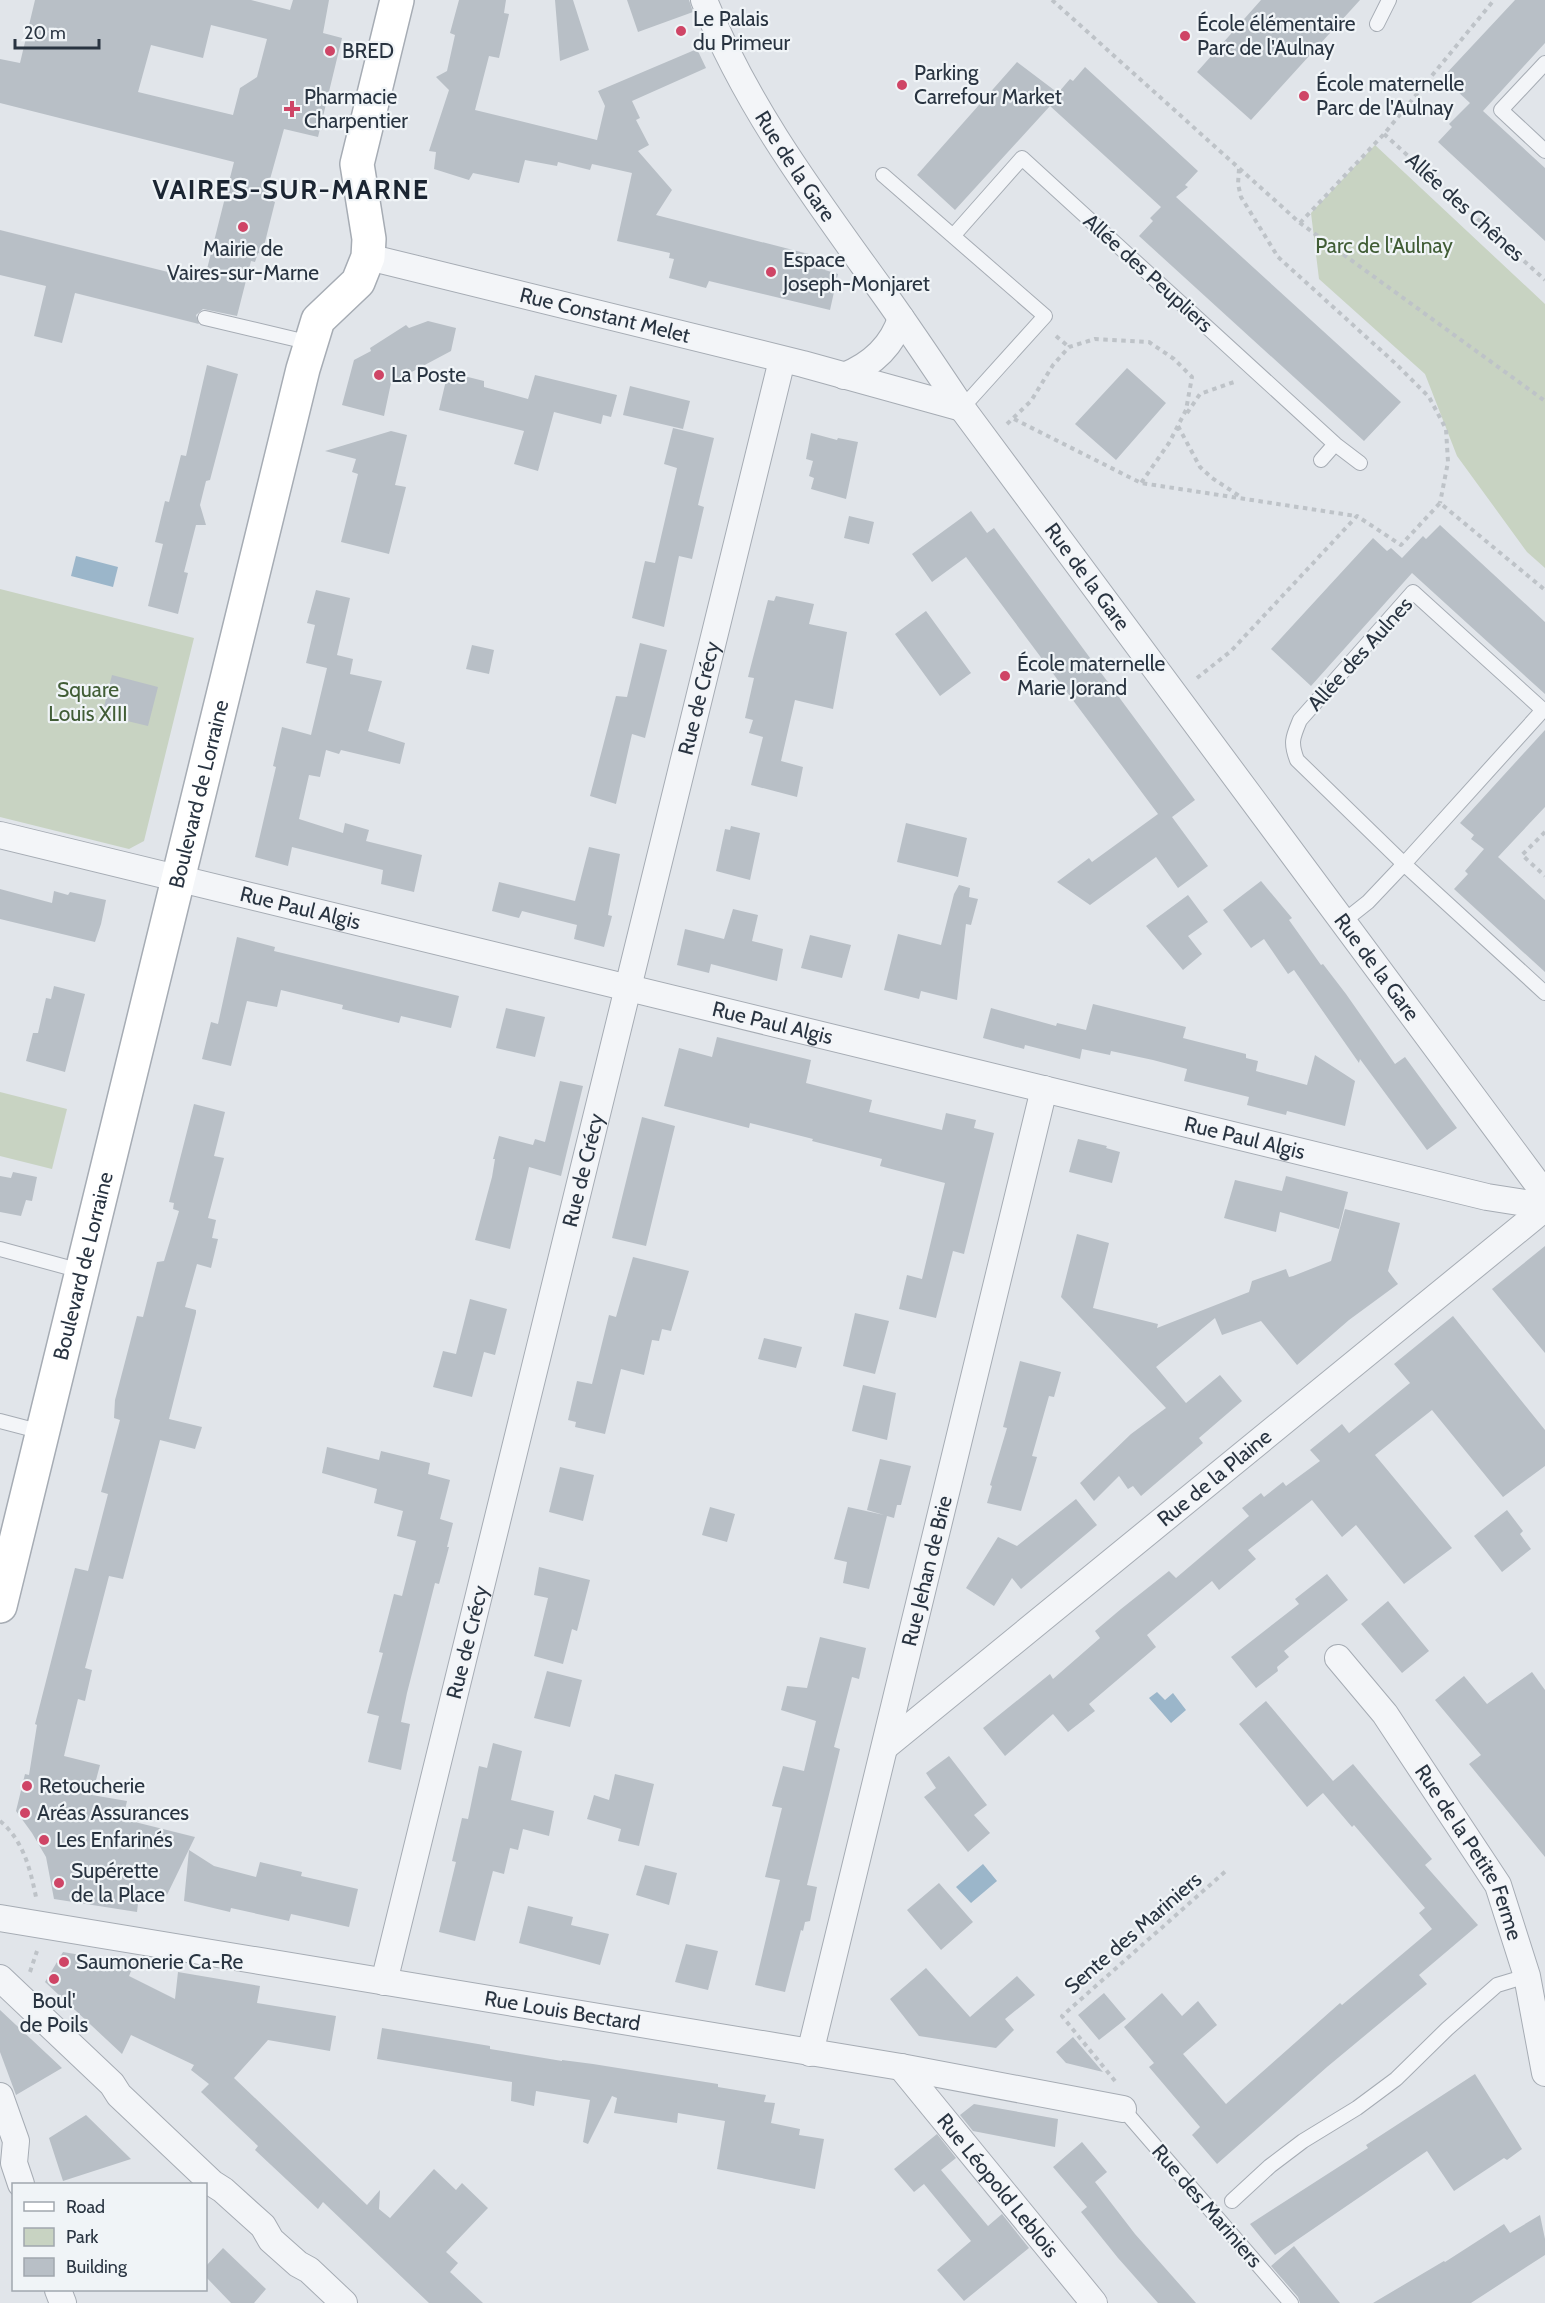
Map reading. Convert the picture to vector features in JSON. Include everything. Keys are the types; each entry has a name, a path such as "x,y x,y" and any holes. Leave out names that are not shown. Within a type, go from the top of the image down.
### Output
{"main road":[{"name":"Boulevard de Lorraine","path":"0,1606 311,343 318,320 358,282 368,258 369,239 357,164 397,0"}],"street":[{"name":"Rue de la Gare","path":"704,0 743,84 768,126 825,213 901,318 962,408 1545,1194"},
{"name":"Rue Constant Melet","path":"368,258 782,360 962,408"},
{"path":"844,376 861,369 875,358 893,338 901,318"},
{"name":"Rue de Crécy","path":"384,1982 782,360"},
{"name":"Rue Paul Algis","path":"0,835 1486,1197 1525,1203 1545,1203"},
{"name":"Rue Jehan de Brie","path":"810,2053 1044,1089"},
{"name":"Rue de la Plaine","path":"886,1746 1545,1208"},
{"name":"Rue de la Petite Ferme","path":"1338,1658 1385,1714 1498,1885 1536,1970 1545,2073"},
{"name":"Rue Louis Bectard","path":"0,1918 901,2067 1123,2109"},
{"path":"6,1985 112,2084 119,2095 144,2119 262,2226 272,2240 344,2303"},
{"name":"Rue Léopold Leblois","path":"901,2067 1095,2303"},
{"path":"0,2096 16,2141 14,2163 21,2183"}],"lane":[{"path":"1377,24 1389,0"},
{"path":"1545,63 1501,111 1545,151"},
{"name":"Allée des Peupliers","path":"953,236 1022,158 1335,444"},
{"path":"883,175 1045,316 962,408"},
{"path":"205,318 311,343"},
{"path":"1322,460 1335,444 1360,463"},
{"name":"Allée des Aulnes","path":"1344,921 1368,902 1404,864 1542,710 1413,592 1300,720 1292,747 1297,760 1404,864 1545,993"},
{"path":"0,1249 81,1271"},
{"path":"0,1421 42,1432"},
{"path":"1232,2201 1270,2166 1396,2079 1497,1985 1536,1970"},
{"name":"Rue des Mariniers","path":"1123,2109 1291,2303"}],"path":[{"path":"1052,0 1299,223 1545,401"},
{"path":"1299,223 1384,134 1494,0"},
{"name":"Allée des Chênes","path":"1384,134 1545,280"},
{"path":"1014,419 1141,483 1357,516 1401,545 1440,502 1448,462 1446,429 1428,397 1396,364 1278,257 1241,197 1238,184 1239,168"},
{"path":"986,441 1014,419 1031,401 1053,365 1069,347 1095,339 1149,342 1174,358 1192,377 1186,410 1169,443 1141,483"},
{"path":"1178,426 1200,394 1238,381 1244,375"},
{"path":"1178,426 1200,467 1212,478 1244,499"},
{"path":"1440,502 1545,590"},
{"path":"1197,678 1231,651 1357,516"},
{"path":"1545,832 1522,855 1545,876"},
{"path":"0,1821 9,1828 26,1855 43,1926 27,1981 6,1985"},
{"name":"Sente des Mariniers","path":"1123,2109 1117,2083 1062,2016 1228,1869"}],"green space":[{"name":"Parc de l'Aulnay","path":"1375,145 1545,304 1545,568 1527,552 1457,456 1425,374 1319,279 1311,213"},
{"name":"Square Louis XIII","path":"0,589 194,638 144,841 129,849 0,817"},
{"path":"0,1092 67,1109 52,1169 0,1156"}],"water":[{"path":"76,556 118,567 113,587 71,576"},
{"path":"1157,1692 1165,1700 1173,1693 1186,1710 1171,1723 1149,1698"},
{"path":"983,1864 997,1881 971,1903 956,1887"}],"building":[{"path":"35,0 251,0 290,10 293,0 329,0 323,33 342,38 318,137 284,129 267,190 272,191 270,200 275,202 262,254 258,253 255,262 251,261 237,316 203,309 196,315 199,324 75,293 62,343 34,336 46,286 0,275 0,230 204,281 234,162 0,103 0,59 20,63","holes":["211,25 267,39 257,77 240,88 233,115 138,92 151,45 203,58"]},
{"path":"459,0 506,0 504,13 509,14 499,58 489,56 475,110 597,140 605,106 598,91 697,49 706,68 632,101 640,118 636,120 649,145 638,151 672,190 656,215 828,259 825,270 838,274 830,310 709,281 706,288 669,278 674,259 669,258 670,253 617,241 632,173 592,164 590,170 558,162 557,166 525,160 519,183 473,173 469,180 434,169 436,152 429,151 449,90 436,77 447,71 455,35 450,33"},
{"path":"555,0 573,0 589,50 560,61"},
{"path":"627,0 689,0 693,12 638,32"},
{"path":"1261,0 1360,0 1251,120 1197,72"},
{"path":"1515,0 1545,0 1545,43 1483,111 1545,168 1545,241 1438,142 1452,127 1449,124 1470,103 1457,91 1460,89 1444,76"},
{"path":"1017,62 1058,93 1085,67 1198,171 1185,185 1188,187 1176,197 1401,402 1364,441 1139,236 1153,221 1150,218 1161,207 1050,106 955,210 917,175"},
{"name":"La Poste","path":"428,321 456,328 451,351 391,383 384,416 342,405 354,360 371,351 370,348 406,325 409,328"},
{"path":"207,365 238,374 210,480 206,481 200,505 206,525 196,525 184,572 188,573 178,614 148,606 163,544 155,542 165,501 169,502 181,455 186,456"},
{"path":"1127,368 1166,403 1116,460 1075,424"},
{"path":"448,372 484,381 484,387 528,399 535,375 617,395 611,417 603,415 601,424 554,412 538,471 514,464 524,431 439,410"},
{"path":"630,386 690,401 683,429 623,415"},
{"path":"673,428 714,438 698,505 704,507 692,559 679,556 664,627 632,618 645,561 655,563 677,468 664,464"},
{"path":"391,431 407,435 395,485 406,487 389,554 341,542 358,474 352,472 356,459 325,451"},
{"path":"811,433 837,440 838,438 858,442 846,499 811,489 814,478 809,476 813,461 806,459"},
{"path":"971,511 987,533 994,528 1195,800 1172,817 1208,866 1178,888 1156,857 1090,905 1057,882 1089,858 1092,862 1158,814 966,557 932,582 912,554"},
{"path":"849,516 874,522 869,544 844,538"},
{"path":"1440,525 1545,622 1545,694 1412,573 1311,686 1271,649 1373,538 1387,551 1391,548 1402,558 1423,536 1426,539"},
{"path":"316,590 350,598 337,655 353,659 350,674 382,681 368,731 405,743 400,764 341,750 339,754 326,750 320,777 309,775 299,819 343,833 345,823 369,830 366,841 422,855 414,892 381,884 383,870 292,847 288,866 255,857 276,767 273,766 282,727 311,735 327,668 306,663 315,625 307,623"},
{"path":"776,596 814,604 809,624 847,632 833,709 795,700 781,761 803,767 797,797 751,785 763,737 749,733 753,720 745,718 754,678 748,677 768,600 774,601"},
{"path":"926,611 971,673 940,696 895,634"},
{"path":"640,643 667,650 645,738 632,734 616,804 590,796 616,696 627,697"},
{"path":"472,645 494,650 489,674 466,669"},
{"path":"112,675 158,687 148,726 102,715"},
{"path":"1545,730 1545,807 1498,857 1545,900 1545,972 1454,889 1468,874 1465,871 1484,849 1471,839 1474,835 1460,823"},
{"path":"906,823 967,838 958,877 897,862"},
{"path":"731,826 760,833 750,880 716,871 725,829 730,830"},
{"path":"589,847 620,854 608,915 612,916 604,947 574,939 577,925 522,911 519,918 492,911 499,882 575,901"},
{"path":"1261,881 1292,918 1289,920 1321,965 1323,964 1346,994 1395,1064 1405,1057 1457,1128 1427,1150 1360,1059 1359,1063 1294,970 1288,974 1264,939 1251,948 1223,910"},
{"path":"959,885 970,888 969,897 978,899 971,925 966,924 957,1000 921,991 919,999 884,990 898,934 941,945 954,894"},
{"path":"0,889 52,903 54,891 106,900 95,942 0,919"},
{"path":"1188,895 1208,922 1188,936 1202,954 1183,970 1146,926"},
{"path":"733,909 758,915 752,941 783,949 777,981 711,964 709,973 677,965 685,929 724,939"},
{"path":"810,935 851,945 842,978 801,968"},
{"path":"237,937 275,947 274,951 459,996 451,1028 401,1016 399,1023 342,1009 343,1005 281,990 277,1007 247,1001 231,1066 202,1059 211,1022 218,1024"},
{"path":"54,986 85,994 65,1072 26,1061 33,1033 38,1033 46,998 51,999"},
{"path":"1093,1004 1186,1027 1183,1038 1246,1054 1246,1058 1258,1061 1256,1071 1307,1085 1315,1055 1355,1081 1345,1126 1287,1111 1286,1115 1247,1105 1249,1097 1184,1081 1187,1069 1153,1060 1111,1051 1110,1055 1082,1049 1080,1059 1025,1045 1024,1049 983,1038 991,1008 1056,1026 1057,1023 1086,1030"},
{"path":"506,1008 545,1017 535,1057 496,1048"},
{"path":"717,1037 811,1060 806,1083 872,1100 869,1112 942,1130 946,1113 976,1120 974,1128 994,1133 964,1254 953,1251 936,1318 899,1309 907,1275 922,1279 945,1183 880,1166 882,1159 812,1141 813,1139 750,1123 749,1128 664,1106 679,1048 712,1057"},
{"path":"560,1081 583,1086 561,1176 529,1167 510,1249 475,1240 492,1177 495,1159 493,1159 499,1136 533,1145 535,1139 545,1142"},
{"path":"194,1104 225,1112 214,1156 224,1158 208,1218 216,1220 212,1238 218,1239 211,1268 197,1264 185,1307 196,1310 196,1313 169,1419 202,1427 195,1449 160,1440 123,1579 109,1576 85,1668 92,1670 85,1701 78,1699 64,1756 100,1765 92,1795 127,1801 123,1819 195,1837 165,1899 139,1895 137,1912 54,1899 46,1857 16,1811 25,1774 29,1775 37,1725 35,1724 75,1568 88,1571 108,1494 101,1492 120,1420 114,1418 115,1400 137,1316 143,1317 157,1262 164,1261 179,1211 173,1209 174,1203 169,1202"},
{"path":"642,1117 675,1126 646,1246 612,1238"},
{"path":"1078,1139 1107,1146 1106,1148 1120,1152 1112,1183 1069,1172"},
{"path":"13,1172 37,1177 32,1201 26,1200 21,1216 0,1212 0,1176 11,1178"},
{"path":"1286,1176 1348,1192 1339,1229 1280,1212 1276,1232 1224,1218 1235,1180 1282,1191"},
{"path":"1345,1209 1400,1223 1388,1271 1398,1284 1349,1320 1297,1365 1261,1321 1222,1335 1215,1318 1156,1367 1186,1403 1220,1375 1242,1401 1199,1438 1203,1443 1141,1496 1133,1486 1128,1489 1119,1476 1094,1501 1080,1483 1131,1434 1166,1408 1061,1297 1077,1234 1109,1243 1093,1308 1158,1324 1157,1328 1249,1292 1252,1281 1286,1269 1289,1277 1293,1276 1331,1261"},
{"path":"1545,1246 1545,1353 1492,1289"},
{"path":"633,1257 689,1271 671,1331 662,1329 659,1341 652,1340 644,1375 621,1369 605,1434 575,1427 576,1422 568,1420 577,1381 592,1384 609,1315 616,1317"},
{"path":"470,1299 507,1309 495,1355 484,1352 472,1397 433,1387 443,1351 456,1354"},
{"path":"855,1313 889,1321 875,1374 843,1366"},
{"path":"1453,1316 1545,1430 1545,1466 1503,1497 1432,1410 1375,1455 1452,1548 1404,1584 1356,1525 1342,1537 1312,1500 1248,1550 1256,1559 1219,1590 1212,1581 1147,1635 1156,1647 1089,1704 1095,1711 1068,1732 1053,1714 1005,1756 983,1728 1050,1674 1053,1679 1100,1638 1095,1631 1121,1609 1169,1571 1176,1578 1249,1516 1242,1508 1261,1493 1264,1497 1283,1482 1286,1486 1320,1461 1310,1450 1342,1424 1349,1433 1410,1383 1394,1364"},
{"path":"764,1338 802,1347 796,1368 758,1359"},
{"path":"1020,1361 1061,1372 1054,1397 1049,1396 1032,1456 1037,1457 1021,1511 987,1503 1007,1428 1003,1427"},
{"path":"863,1385 896,1393 887,1440 852,1431"},
{"path":"327,1447 379,1460 381,1451 430,1463 428,1474 450,1480 440,1519 453,1523 447,1547 449,1547 439,1584 435,1583 407,1693 401,1722 410,1724 401,1770 368,1762 379,1716 367,1713 383,1653 379,1652 394,1594 402,1596 416,1541 397,1536 403,1511 374,1503 377,1489 322,1473"},
{"path":"880,1459 911,1466 901,1505 897,1505 894,1518 887,1516 869,1589 843,1583 847,1562 834,1559 848,1507 884,1515 867,1510"},
{"path":"560,1467 594,1475 583,1521 549,1512"},
{"path":"1076,1499 1097,1525 1021,1589 1012,1578 994,1606 966,1588 998,1537 1017,1546"},
{"path":"710,1507 735,1514 727,1542 702,1535"},
{"path":"1507,1510 1523,1531 1520,1534 1531,1549 1502,1572 1474,1536"},
{"path":"539,1567 590,1580 577,1631 572,1629 563,1664 534,1656 548,1598 534,1595"},
{"path":"1327,1574 1348,1600 1284,1651 1289,1657 1277,1667 1278,1671 1256,1688 1231,1657 1299,1604 1295,1599"},
{"path":"1388,1601 1429,1651 1402,1673 1361,1624"},
{"path":"820,1637 866,1648 859,1679 852,1677 834,1747 840,1749 807,1885 817,1887 810,1921 805,1922 803,1931 801,1930 785,1992 755,1985 780,1880 765,1877 782,1808 772,1806 783,1766 804,1771 816,1721 781,1710 787,1686 807,1688"},
{"path":"547,1671 582,1680 570,1727 534,1718"},
{"path":"1532,1672 1545,1690 1545,1857 1469,1764 1481,1755 1435,1700 1464,1676 1487,1704"},
{"path":"1266,1701 1333,1781 1353,1764 1432,1859 1425,1865 1478,1925 1419,1975 1427,1984 1327,2067 1217,2164 1192,2135 1200,2127 1149,2067 1154,2063 1124,2027 1162,1993 1182,2016 1198,2001 1217,2025 1183,2054 1226,2104 1340,2003 1342,2005 1432,1929 1419,1913 1425,1908 1354,1825 1352,1827 1323,1793 1307,1807 1239,1724"},
{"path":"493,1743 522,1751 511,1800 554,1811 549,1836 523,1829 518,1850 510,1848 504,1874 493,1871 475,1941 439,1932 456,1862 452,1861 462,1818 468,1819 479,1766 487,1768"},
{"path":"949,1756 987,1805 974,1815 990,1833 968,1852 924,1797 936,1788 926,1773"},
{"path":"615,1774 654,1784 639,1846 618,1841 621,1829 587,1819 594,1795 609,1800"},
{"path":"189,1850 214,1866 256,1877 260,1862 302,1872 301,1876 358,1889 349,1927 291,1914 289,1921 231,1908 230,1912 184,1901"},
{"path":"645,1865 677,1873 669,1905 636,1895"},
{"path":"939,1883 973,1922 941,1950 907,1910"},
{"path":"528,1906 573,1917 571,1925 609,1934 600,1965 519,1943"},
{"path":"686,1944 718,1951 708,1990 675,1982"},
{"path":"63,1952 134,1964 129,1976 175,1999 178,1972 260,1986 257,2003 336,2016 330,2051 268,2040 234,2078 367,2205 380,2190 379,2209 390,2218 434,2169 456,2190 462,2183 488,2208 446,2252 458,2263 450,2272 483,2303 429,2303 323,2202 318,2209 255,2150 258,2146 201,2092 209,2084 191,2070 194,2065 131,2035 122,2054 45,1982"},
{"path":"926,1968 970,2017 1017,1976 1035,1995 1005,2019 1014,2030 996,2048 919,2036 890,1999"},
{"path":"1104,1993 1126,2019 1099,2040 1078,2015"},
{"path":"0,2010 62,2068 16,2095 0,2052"},
{"path":"382,2028 562,2061 718,2084 718,2087 766,2095 764,2102 775,2103 771,2123 800,2129 799,2135 824,2139 815,2189 717,2169 725,2121 678,2113 677,2123 614,2113 617,2098 612,2096 588,2144 583,2142 590,2100 536,2091 534,2106 511,2101 512,2082 377,2059"},
{"path":"1073,2037 1103,2072 1066,2063 1056,2052"},
{"path":"1475,2074 1522,2149 1507,2160 1504,2158 1454,2191 1427,2151 1275,2255 1250,2224 1368,2148 1366,2145"},
{"path":"974,2104 1058,2119 1055,2147 973,2131 960,2115"},
{"path":"86,2115 131,2159 63,2181 49,2138"},
{"path":"937,2134 956,2158 941,2170 988,2226 1002,2214 1029,2248 964,2301 937,2270 971,2241 924,2184 914,2192 894,2169"},
{"path":"1082,2142 1107,2172 1095,2182 1135,2234 1196,2303 1158,2303 1081,2212 1087,2207 1053,2167"},
{"path":"1540,2215 1545,2239 1545,2255 1471,2303 1373,2303 1445,2262 1504,2224 1510,2233"},
{"path":"1294,2246 1340,2303 1300,2303 1298,2297 1271,2266"},
{"path":"223,2248 266,2289 254,2303 231,2303 207,2278 207,2265"}],"place":[{"name":"Le Palais du Primeur","path":"681,31"},
{"name":"École élémentaire Parc de l'Aulnay","path":"1185,36"},
{"name":"BRED","path":"330,51"},
{"name":"Parking Carrefour Market","path":"902,85"},
{"name":"École maternelle Parc de l'Aulnay","path":"1304,96"},
{"name":"Pharmacie Charpentier","path":"292,109"},
{"name":"Mairie de Vaires-sur-Marne","path":"243,227"},
{"name":"Espace Joseph-Monjaret","path":"771,272"},
{"name":"La Poste","path":"379,375"},
{"name":"École maternelle Marie Jorand","path":"1005,676"},
{"name":"Retoucherie","path":"27,1786"},
{"name":"Aréas Assurances","path":"25,1813"},
{"name":"Les Enfarinés","path":"44,1840"},
{"name":"Supérette de la Place","path":"59,1883"},
{"name":"Saumonerie Ca-Re","path":"64,1962"},
{"name":"Boul' de Poils","path":"54,1979"}],"district":[{"name":"VAIRES-SUR-MARNE","path":"291,190"}]}
